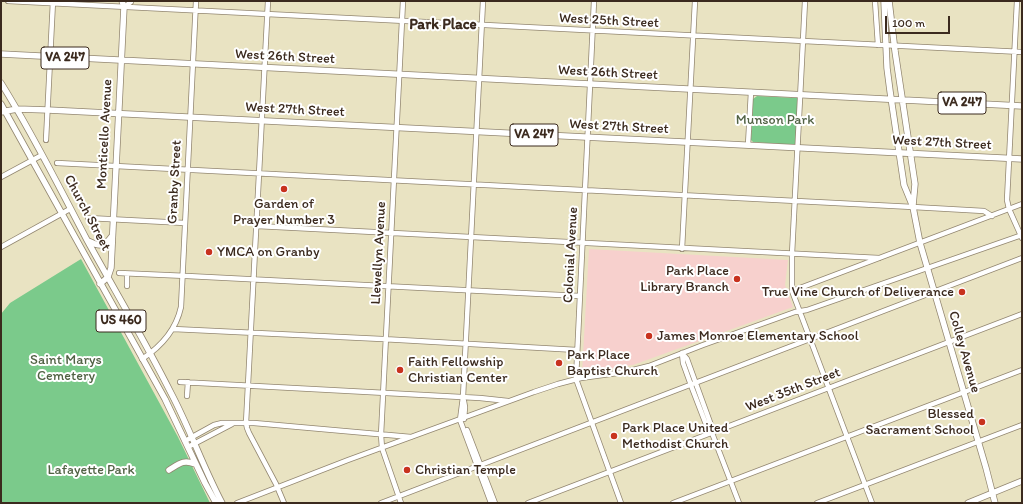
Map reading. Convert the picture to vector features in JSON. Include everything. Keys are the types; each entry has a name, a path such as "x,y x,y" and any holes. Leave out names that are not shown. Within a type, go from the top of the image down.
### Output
{"main road":[{"name":"Colley Avenue","path":"884,1 887,71 904,185 913,207 920,243 995,503"},
{"name":"Colley Avenue","path":"889,1 894,46 915,184 913,207"},
{"name":"Monticello Avenue","path":"108,277 111,268 124,3"},
{"name":"VA 247","path":"1,54 193,64"},
{"name":"West 26th Street","path":"193,64 1022,106"},
{"name":"Church Street","path":"1,83 17,109 150,354"},
{"name":"Church Street","path":"1,104 3,111 62,213 142,358"},
{"name":"VA 247","path":"3,111 17,109 190,117"},
{"name":"West 27th Street","path":"190,117 1022,159"},
{"path":"88,241 96,245 102,245 112,236"},
{"path":"100,284 108,277"},
{"name":"US 460","path":"150,354 172,394 210,480 222,503"},
{"name":"US 460","path":"142,358 176,420 195,464 216,503"},
{"path":"169,470 181,462 195,464"},
{"path":"968,503 1022,481"}],"street":[{"name":"West 25th Street","path":"8,1 124,3 196,11 267,15 1022,52"},
{"path":"124,3 131,1"},
{"name":"Granby Street","path":"142,358 150,354 162,344 173,330 181,307 196,1"},
{"path":"268,1 246,423 249,433 278,487 284,503"},
{"name":"Llewellyn Avenue","path":"401,503 382,448 381,435 403,1"},
{"path":"484,1 463,397 465,403 462,419 490,503"},
{"name":"Colonial Avenue","path":"594,1 576,379 620,503"},
{"path":"682,249 695,1"},
{"path":"805,1 792,254 792,291 872,503"},
{"path":"875,1 878,45"},
{"path":"237,503 558,384 576,379 637,370 745,329 795,312 807,310 1022,236 1009,209 1007,200 1017,1"},
{"path":"46,140 53,2"},
{"path":"748,145 752,92"},
{"path":"1,177 42,155"},
{"path":"57,163 984,211 992,216"},
{"path":"792,291 1022,204"},
{"path":"1,247 70,209"},
{"path":"88,218 185,223"},
{"path":"257,226 582,244 879,258"},
{"path":"381,503 1022,258"},
{"path":"119,273 580,296"},
{"path":"127,286 128,274"},
{"name":"West 35th Street","path":"528,503 1022,314"},
{"path":"173,330 385,339 577,350"},
{"path":"682,353 687,359 694,384 711,425 712,433 739,503"},
{"path":"674,503 1022,370"},
{"path":"180,382 463,397 509,401"},
{"path":"186,396 188,382"},
{"path":"188,447 234,423"},
{"path":"185,441 218,424 234,423 412,437"},
{"path":"817,503 1022,425"},
{"path":"478,466 495,503"}],"shaded area":[{"name":"James Monroe Elementary School","path":"589,249 788,260 785,285 793,307 633,365 582,373"}],"green space":[{"name":"Munson Park","path":"757,96 797,98 796,144 753,142 751,140 753,99"},
{"name":"Saint Marys Cemetery","path":"81,259 178,437 210,503 1,503 1,314 10,303"}],"place":[{"name":"Garden of Prayer Number 3","path":"284,189"},
{"name":"YMCA on Granby","path":"209,252"},
{"name":"Park Place Library Branch","path":"737,279"},
{"name":"True Vine Church of Deliverance","path":"962,292"},
{"name":"James Monroe Elementary School","path":"649,336"},
{"name":"Park Place Baptist Church","path":"559,363"},
{"name":"Faith Fellowship Christian Center","path":"400,370"},
{"name":"Blessed Sacrament School","path":"982,422"},
{"name":"Park Place United Methodist Church","path":"614,436"},
{"name":"Christian Temple","path":"407,470"}],"district":[{"name":"Park Place","path":"443,25"}],"park label":[{"name":"Lafayette Park","path":"91,470"}]}
